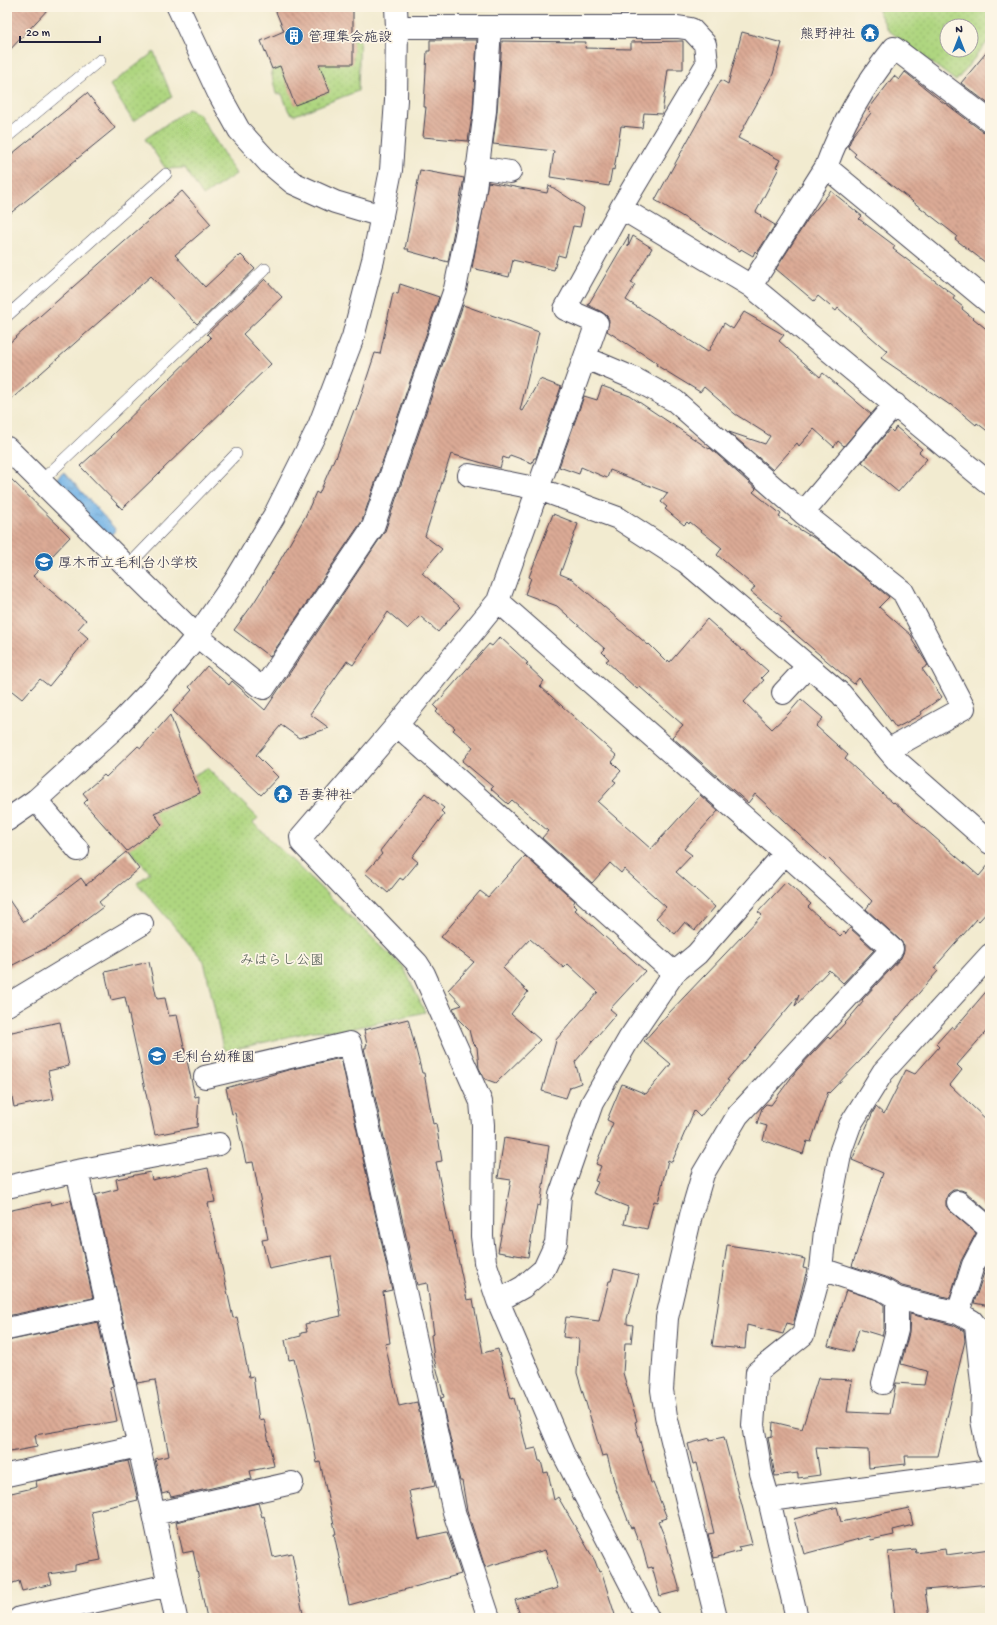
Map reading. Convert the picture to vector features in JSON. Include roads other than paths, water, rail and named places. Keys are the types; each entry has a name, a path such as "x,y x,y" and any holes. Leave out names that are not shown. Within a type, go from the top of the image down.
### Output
{"street":[{"path":"178,7 218,92 239,130 269,163 293,183 335,202 382,216"},
{"path":"7,820 36,800 115,728 158,683 197,636 237,578 274,516 319,426 353,337 373,260 391,170 396,100 396,17 490,27 678,27 691,29 705,44 707,64 621,208 565,309 597,324 498,601 397,725 301,838 302,843 417,963 424,974 481,1102 484,1125 482,1236 485,1262 498,1301 563,1453 648,1618"},
{"path":"7,448 128,566 197,636 259,686 264,688 373,527 455,289 474,196 485,111 490,27"},
{"path":"750,286 826,167 833,146 875,72 894,48 990,121"},
{"path":"477,167 510,172"},
{"path":"826,167 990,303"},
{"path":"621,208 750,286 895,404 990,484"},
{"path":"586,358 633,378 675,401 803,513 903,592 964,708 888,750"},
{"path":"803,513 895,404"},
{"path":"469,475 539,489 618,518 686,562 841,694 899,763 990,843"},
{"path":"498,601 892,949 738,1115 703,1174 691,1215 667,1318 662,1390 666,1416 716,1618"},
{"path":"783,693 808,666"},
{"path":"397,725 674,972"},
{"path":"36,800 78,850"},
{"path":"498,1301 523,1287 544,1269 556,1243 560,1195 592,1103 629,1038 674,972 697,954 785,853"},
{"path":"7,1005 142,924"},
{"path":"797,1618 769,1500 761,1473 753,1426 758,1372 803,1335 821,1268 825,1231 841,1150 850,1125 883,1072 990,955"},
{"path":"205,1077 350,1043 454,1512 489,1618"},
{"path":"7,1187 77,1171 219,1144"},
{"path":"77,1171 176,1618"},
{"path":"958,1202 990,1229"},
{"path":"958,1313 973,1264 990,1233"},
{"path":"769,1500 990,1469 982,1420 983,1392 976,1326 972,1321 958,1313 897,1298 882,1289 821,1268"},
{"path":"883,1383 897,1330 897,1298"},
{"path":"7,1329 108,1307"},
{"path":"7,1475 138,1446"},
{"path":"154,1514 292,1483"},
{"path":"20,1618 169,1585"}],"lane":[{"path":"7,137 100,60"},
{"path":"7,316 166,174"},
{"path":"41,481 265,269"},
{"path":"128,566 236,454"}],"water":[{"path":"64,472 116,530 107,538 55,480"}],"place":[{"name":"熊野神社","path":"870,33"},
{"name":"管理集会施設","path":"294,36"},
{"name":"厚木市立毛利台小学校","path":"44,562"},
{"name":"吾妻神社","path":"283,794"},
{"name":"毛利台幼稚園","path":"157,1056"}],"park label":[{"name":"みはらし公園","path":"282,959"}]}
